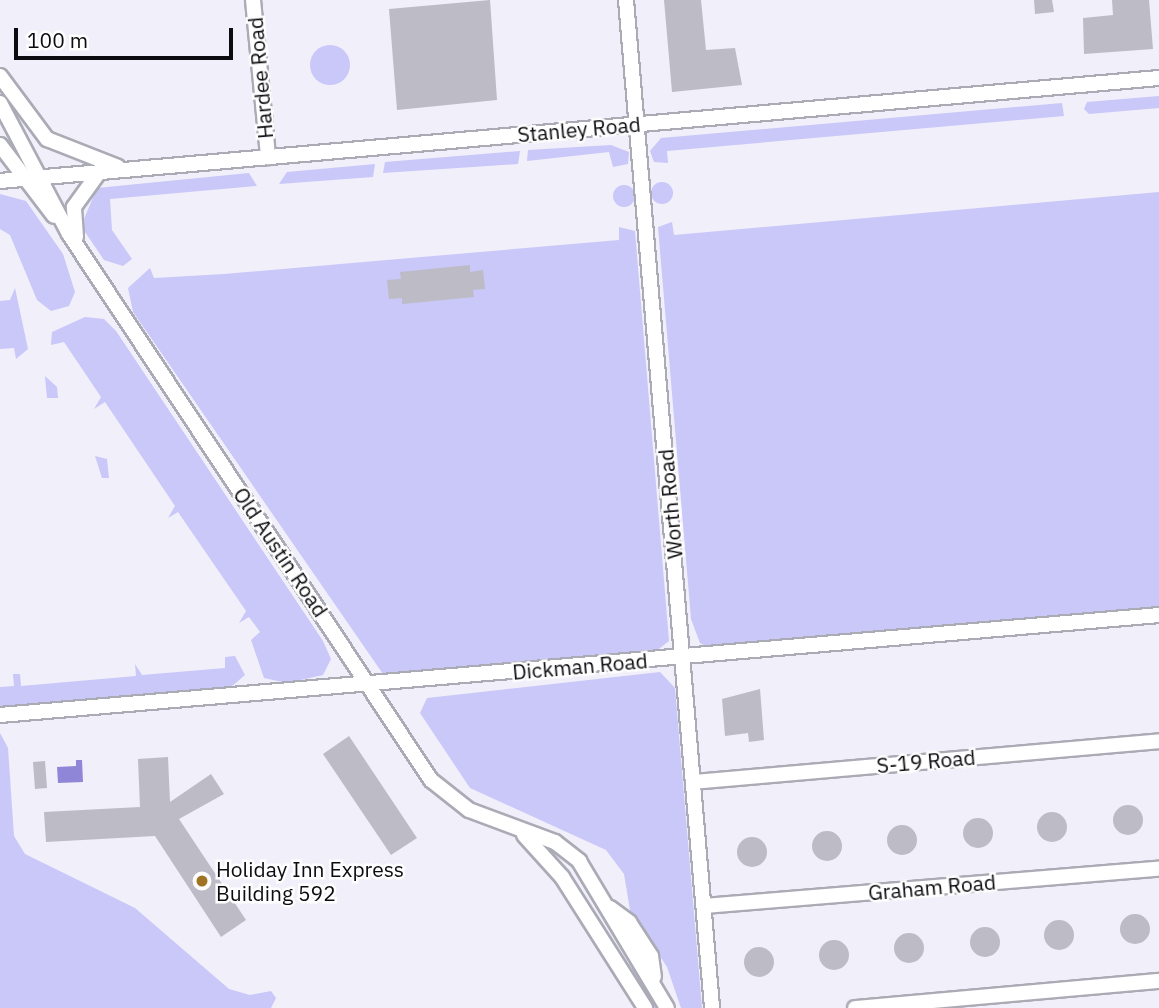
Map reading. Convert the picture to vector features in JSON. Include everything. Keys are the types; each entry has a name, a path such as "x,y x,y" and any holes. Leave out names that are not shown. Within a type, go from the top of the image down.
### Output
{"street":[{"name":"Hardee Road","path":"253,0 268,157"},
{"name":"Worth Road","path":"626,0 712,1008"},
{"path":"0,76 47,139 126,169"},
{"name":"Stanley Road","path":"0,181 1159,78"},
{"name":"Old Austin Road","path":"0,103 69,234 368,684 449,799 524,835 566,849 609,907 654,978 667,1008"},
{"name":"Old Austin Road","path":"0,145 22,179 69,234"},
{"path":"79,249 74,207 100,172"},
{"name":"Dickman Road","path":"0,715 1159,615"},
{"name":"S-19 Road","path":"693,782 1159,741"},
{"name":"Old Austin Road","path":"524,835 562,877 645,1008"},
{"name":"Graham Road","path":"705,905 1159,869"},
{"path":"855,1008 1159,981"}],"shaded area":[{"path":"330,45 338,46 344,51 349,57 349,73 344,79 338,84 330,85 322,84 316,79 311,73 310,65 311,57 316,51 322,46"},
{"path":"1159,96 1159,108 1089,114 1084,109 1087,102"},
{"path":"1062,103 1064,116 667,151 668,163 654,162 650,151 661,138"},
{"path":"611,145 629,152 628,164 613,167 609,152 527,161 528,150"},
{"path":"520,151 518,164 383,173 385,162"},
{"path":"375,164 373,177 279,184 287,172"},
{"path":"249,173 257,186 110,199 112,230 132,259 123,266 104,260 81,226 97,188"},
{"path":"658,182 666,182 673,189 673,197 666,204 658,204 651,197 651,189"},
{"path":"624,185 632,188 635,196 632,204 624,207 616,204 613,196 616,188"},
{"path":"1159,192 1159,609 710,648 700,643 691,619 658,227 672,222 674,235"},
{"path":"0,194 26,201 63,254 75,292 69,306 51,311 37,300 10,235 0,229"},
{"path":"619,227 635,231 669,641 655,652 383,674 133,312 128,288 150,268 154,278 224,274 619,240"},
{"path":"15,288 28,349 16,359 14,348 0,349 0,301 10,300"},
{"path":"85,317 104,319 116,331 323,641 331,659 323,675 287,683 264,678 251,640 260,632 249,617 239,623 246,611 178,512 168,518 175,506 105,402 94,409 101,397 64,342 51,345 52,332"},
{"path":"45,376 57,387 58,398 47,398"},
{"path":"95,456 107,459 109,478 102,478"},
{"path":"235,656 245,675 231,687 0,707 0,687 14,686 13,674 20,674 21,686 136,676 135,664 142,675 225,668 225,657"},
{"path":"660,672 675,688 702,1008 681,1008 667,967 630,910 624,874 606,850 470,788 420,713 427,698"},
{"path":"0,733 8,748 14,836 25,854 135,908 229,989 250,995 271,991 276,998 271,1008 0,1008"},
{"path":"76,760 82,760 83,782 58,783 57,767 76,766"},
{"path":"636,965 659,1008 650,1008 629,971"}],"building":[{"path":"490,0 497,100 397,110 389,9"},
{"path":"664,0 701,0 706,50 735,48 742,85 672,92"},
{"path":"1034,0 1052,0 1054,12 1035,14"},
{"path":"1112,0 1149,0 1153,49 1084,54 1083,18 1113,15"},
{"path":"470,265 470,272 483,270 485,289 473,290 474,297 402,304 402,298 389,299 387,280 401,279 400,272"},
{"path":"760,689 764,740 749,742 748,733 725,736 722,699"},
{"path":"349,736 417,838 391,855 323,754"},
{"name":"Holiday Inn Express Building 592","path":"168,757 170,802 211,774 224,794 179,819 246,920 221,937 155,836 46,842 44,812 140,807 138,759"},
{"path":"45,761 47,788 35,789 33,762"},
{"path":"1128,805 1139,809 1143,820 1139,831 1128,835 1117,831 1113,820 1117,809"},
{"path":"1052,812 1063,816 1067,827 1063,838 1052,842 1041,838 1037,827 1041,816"},
{"path":"978,818 989,822 993,833 989,844 978,848 967,844 963,833 967,822"},
{"path":"902,825 913,829 917,840 913,851 902,855 891,851 887,840 891,829"},
{"path":"827,831 838,835 842,846 838,857 827,861 816,857 812,846 816,835"},
{"path":"752,837 758,838 766,846 766,858 758,866 752,867 746,866 738,858 737,852 738,846 746,838"},
{"path":"1135,914 1141,915 1149,923 1149,935 1141,943 1135,944 1129,943 1121,935 1120,929 1121,923 1129,915"},
{"path":"1059,920 1065,921 1073,929 1073,941 1065,949 1059,950 1053,949 1045,941 1044,935 1045,929 1053,921"},
{"path":"985,927 991,928 999,936 999,948 991,956 985,957 979,956 971,948 970,942 971,936 979,928"},
{"path":"909,933 920,937 924,948 920,959 909,963 898,959 894,948 898,937"},
{"path":"834,940 840,941 848,949 848,961 840,969 834,970 828,969 820,961 819,955 820,949 828,941"},
{"path":"759,947 770,951 774,962 770,973 759,977 748,973 744,962 748,951"}],"place":[{"name":"Holiday Inn Express Building 592","path":"202,881"}]}
